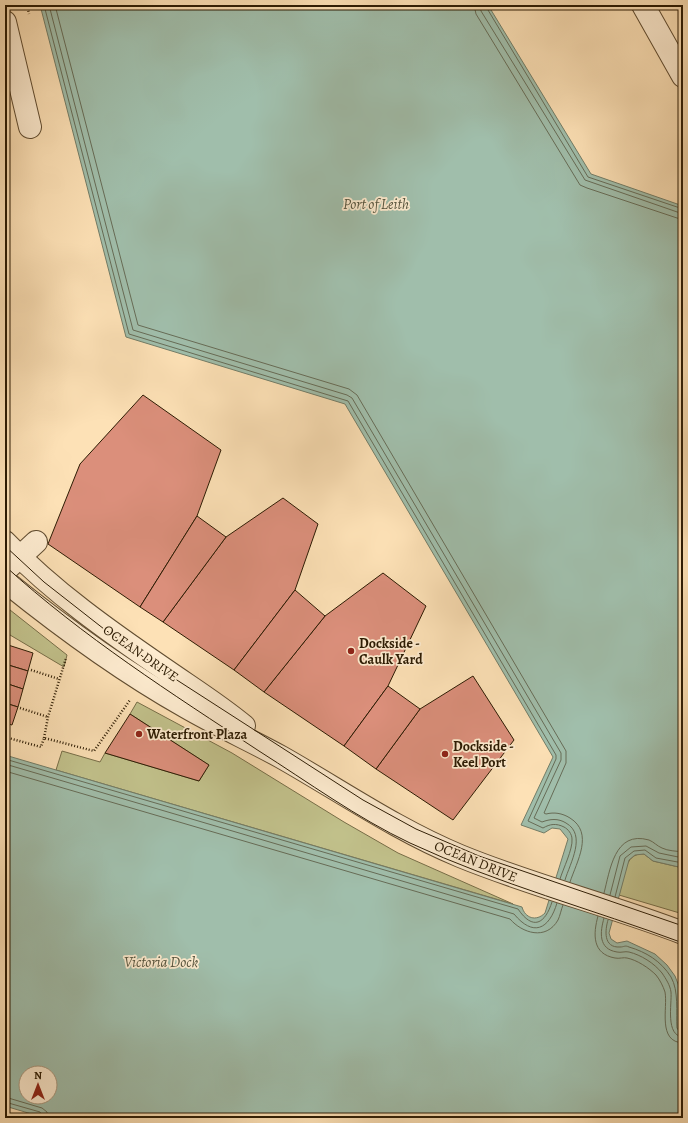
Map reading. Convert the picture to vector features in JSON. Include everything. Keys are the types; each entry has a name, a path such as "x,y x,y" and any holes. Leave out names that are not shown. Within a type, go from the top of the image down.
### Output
{"street":[{"path":"643,5 683,76"},
{"path":"5,22 12,84 30,127"},
{"path":"10,557 36,542"},
{"name":"OCEAN DRIVE","path":"10,557 45,581 105,628 225,710 282,758"},
{"name":"OCEAN DRIVE","path":"5,582 47,615 107,657 185,706 282,758 356,803 401,828 459,856 543,887 683,933"}],"path":[{"path":"5,737 41,748 48,717 66,656"},
{"path":"31,670 59,679"},
{"path":"44,738 94,751 132,698"},
{"path":"20,708 48,717"}],"green space":[{"path":"5,606 67,655 64,667 5,632"},
{"path":"137,702 232,753 344,822 398,853 513,904 56,770 62,751 100,762 105,753 199,781 209,765 130,714"},
{"path":"644,854 653,861 683,868 683,914 619,895 623,875 628,862 632,857"}],"water":[{"name":"Port of Leith","path":"40,5 488,5 591,174 683,206 683,868 653,861 644,854 635,855 629,860 609,933 611,939 617,943 627,941 655,954 667,965 675,976 680,989 683,1118 45,1118 5,1106 5,755 522,907 523,911 531,918 542,916 545,913 568,839 560,829 552,828 544,833 521,825 553,757 345,404 126,337"}],"building":[{"path":"143,395 221,450 197,516 140,607 48,544 80,464"},
{"path":"283,498 318,524 295,590 234,670 163,622 226,537"},
{"path":"197,516 226,537 163,622 140,607"},
{"name":"Dockside - Caulk Yard","path":"383,573 426,606 388,686 344,746 264,692 325,616"},
{"path":"295,590 325,616 264,692 234,670"},
{"path":"5,644 33,653 28,671 5,664"},
{"path":"5,664 28,671 23,689 5,683"},
{"name":"Dockside - Keel Port","path":"473,676 514,740 453,820 376,769 420,709"},
{"path":"5,683 23,689 18,707 5,703"},
{"path":"388,686 420,709 376,769 344,746"},
{"path":"5,703 18,707 12,725 5,723"},
{"name":"Waterfront Plaza","path":"130,714 209,765 199,781 105,753"}],"tram line":[{"path":"5,546 44,582 104,629 166,673 363,800 416,829 479,856 683,926"},
{"path":"5,566 65,617 128,663 259,751 333,799 390,833 443,858 511,884 683,943"}],"place":[{"name":"Dockside - Caulk Yard","path":"351,651"},
{"name":"Waterfront Plaza","path":"139,734"},
{"name":"Dockside - Keel Port","path":"445,754"}],"water label":[{"name":"Victoria Dock","path":"161,962"}]}
